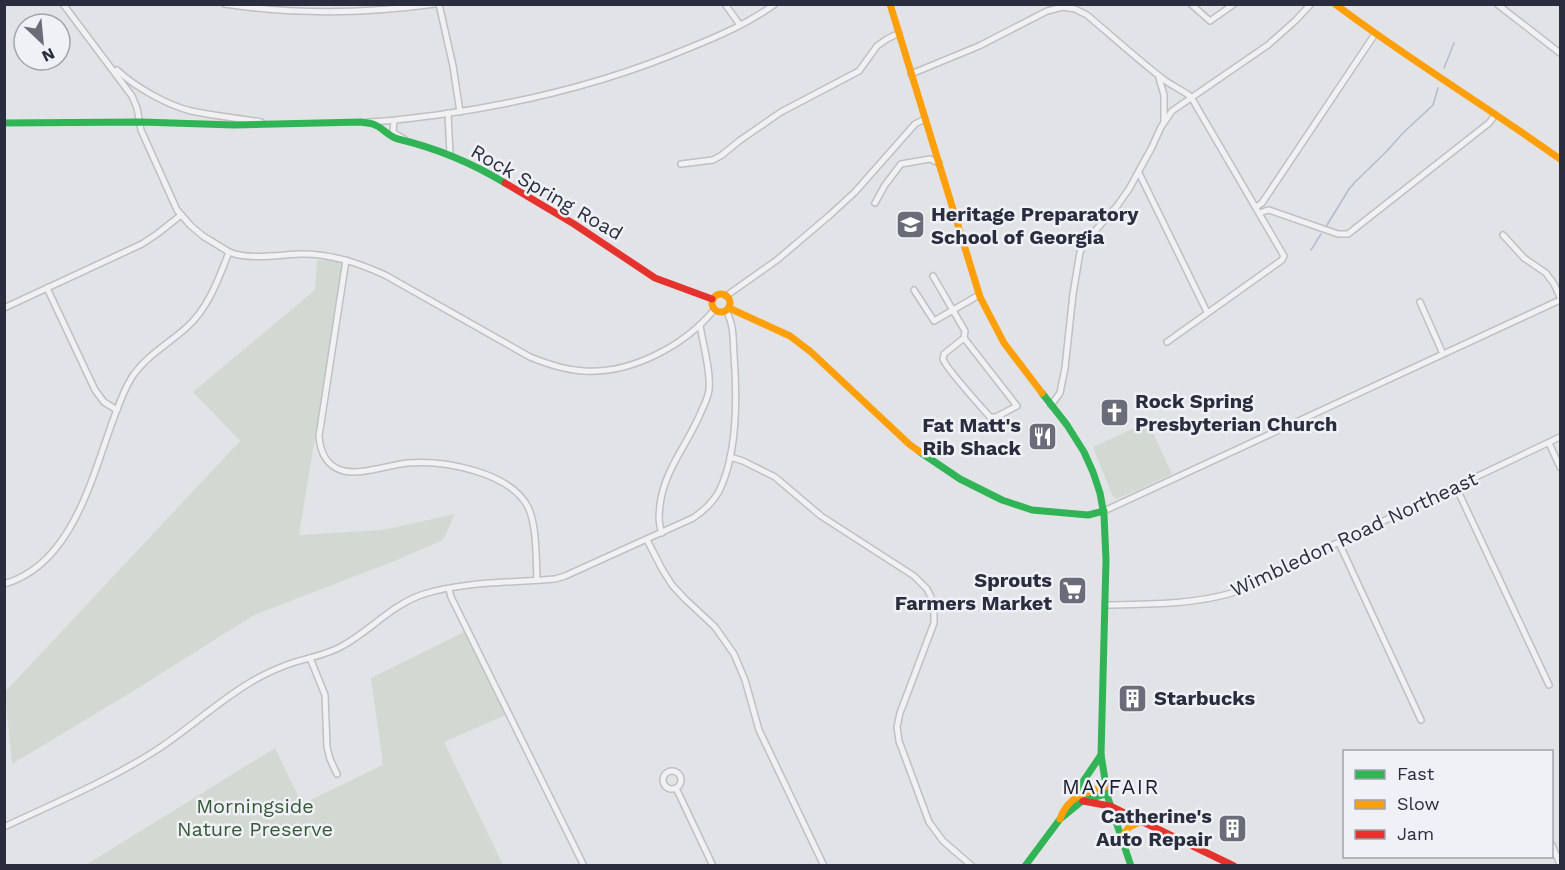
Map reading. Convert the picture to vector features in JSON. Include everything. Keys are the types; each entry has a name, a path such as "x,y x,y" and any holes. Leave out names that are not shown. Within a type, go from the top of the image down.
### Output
{"main road":[{"path":"890,4 979,295 1008,349 1084,453 1097,482 1104,511 1105,605 1101,755 1110,806 1131,866"},
{"path":"1335,4 1374,34 1560,159"},
{"path":"4,123 141,122 234,125 361,122"},
{"name":"Rock Spring Road","path":"361,122 375,125 396,139 450,155 487,172 539,202 656,278 712,299"},
{"path":"717,295 726,296 730,302 727,309 720,312 714,310 711,305 712,299 717,295"},
{"path":"727,309 790,336 811,352 909,444 960,479 1002,500 1032,510 1088,515 1104,511"},
{"path":"1080,798 1082,783 1101,755"},
{"path":"1025,866 1060,819 1062,812 1080,798 1086,790 1106,791"},
{"path":"1080,798 1110,806 1234,866"},
{"path":"1121,838 1128,828 1142,821"}],"street":[{"path":"63,4 132,96 141,122 141,130 177,210 203,236 233,254 258,256 312,254 366,266 385,274 530,357 568,369 601,371 633,365 668,348 700,325 714,310"},
{"path":"225,4 263,10 352,13 397,10 435,4"},
{"path":"439,4 453,66 460,112"},
{"path":"725,4 740,25"},
{"path":"361,122 394,121 460,112 535,98 604,79 673,55 740,25 775,4"},
{"path":"1193,5 1210,21 1234,4"},
{"path":"1051,405 1060,393 1080,252 1086,241 1117,206 1139,173 1164,121 1172,111 1268,45 1311,4"},
{"path":"1497,4 1560,53"},
{"path":"911,74 979,46 1047,10 1063,7 1075,9 1087,15 1159,76 1191,97 1284,253 1284,259 1167,342"},
{"path":"681,164 713,160 722,155 738,141 781,112 859,71 877,46 899,33"},
{"path":"1256,207 1262,203 1374,34"},
{"path":"105,60 132,82 177,106 198,112 265,123"},
{"path":"1159,76 1164,95 1164,121"},
{"path":"448,113 450,155"},
{"path":"1260,213 1269,210 1338,234 1348,234 1489,123 1495,115"},
{"path":"726,296 777,260 830,215 855,192 915,124 925,119"},
{"path":"394,121 393,132 405,140"},
{"path":"875,203 885,185 901,165 930,159 939,163"},
{"path":"1139,173 1207,312"},
{"path":"4,308 142,244 181,215"},
{"path":"1104,511 1560,299 1554,284 1546,273 1524,258 1503,235"},
{"path":"4,584 36,569 66,536 91,482 127,386 141,365 155,351 187,327 200,312 216,285 229,252"},
{"path":"346,260 319,436 324,456 333,466 345,471 407,463 433,463 472,470 508,486 523,499 532,516 537,580"},
{"path":"933,276 965,331 964,339 1017,406 996,417 990,417 957,378 943,358 944,354 964,339"},
{"path":"47,288 95,390 104,402 117,410"},
{"path":"914,290 934,321 979,295"},
{"path":"1420,302 1443,354"},
{"path":"4,827 154,752 250,682 278,668 343,646 405,602 449,589 565,576 693,518 709,505 721,486 730,457 734,418 735,366 732,324 727,309"},
{"path":"662,533 658,520 665,481 696,423 709,391 700,325"},
{"name":"Wimbledon Road Northeast","path":"1105,605 1180,603 1217,597 1247,587 1560,437"},
{"path":"1549,443 1560,467"},
{"path":"730,457 775,477 821,516 914,576 927,589 933,606 934,623 900,713 898,734 929,822 943,841 972,866"},
{"path":"1456,487 1549,684"},
{"path":"647,540 672,585 715,627 734,654 745,680 759,730 824,866"},
{"path":"1339,543 1421,720"},
{"path":"449,589 584,866"},
{"path":"310,658 325,694 327,747 337,774"},
{"path":"676,788 713,866"},
{"path":"1553,848 1560,864"}],"green space":[{"path":"317,260 344,261 299,535 383,530 455,514 443,540 254,615 12,764 5,692 240,441 193,392 315,290"},
{"path":"1148,422 1172,474 1116,499 1112,495 1093,447"},
{"name":"Morningside Nature Preserve","path":"468,630 510,713 444,742 503,865 84,866 275,748 302,804 383,765 371,678"}],"waterway":[{"path":"1444,68 1454,43"},
{"path":"1327,225 1355,182 1433,105 1438,88"},
{"path":"1311,250 1321,234"}],"traffic: fast":[{"path":"4,123 141,122 234,125 370,123 395,138 453,157 505,183"},
{"path":"1042,393 1067,425 1084,452 1100,493 1104,515 1106,560 1101,755 1108,798 1131,866"},
{"path":"920,452 960,479 1002,500 1032,510 1088,515 1104,511"},
{"path":"1077,796 1082,783 1101,755"},
{"path":"1025,866 1060,819 1082,801 1106,794"}],"traffic: slow":[{"path":"890,4 980,297 1004,343 1042,393"},
{"path":"1335,4 1560,159"},
{"path":"721,294 727,297 730,303 727,309 721,312 715,309 712,303 715,297 721,294"},
{"path":"729,308 790,336 811,352 920,452"},
{"path":"1060,819 1072,801 1105,787"},
{"path":"1121,838 1129,827 1142,821"}],"traffic: jam":[{"path":"505,183 574,224 655,278 712,299"},
{"path":"1083,801 1110,806 1234,866"}],"place":[{"name":"Heritage Preparatory School of Georgia","path":"910,225"},
{"name":"Rock Spring Presbyterian Church","path":"1114,413"},
{"name":"Fat Matt's Rib Shack","path":"1042,437"},
{"name":"Sprouts Farmers Market","path":"1073,591"},
{"name":"Starbucks","path":"1133,698"},
{"name":"Catherine's Auto Repair","path":"1233,828"}],"district":[{"name":"MAYFAIR","path":"1111,786"}]}
